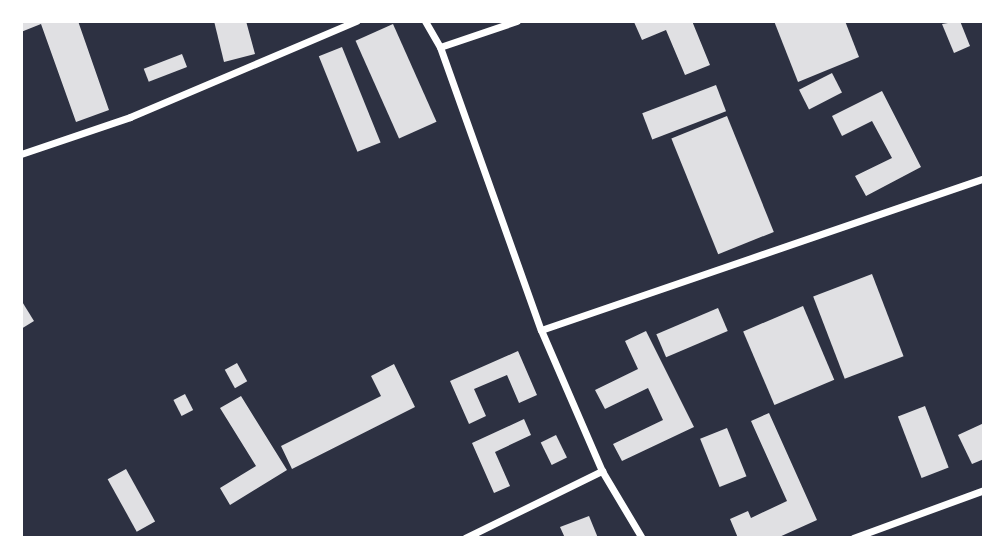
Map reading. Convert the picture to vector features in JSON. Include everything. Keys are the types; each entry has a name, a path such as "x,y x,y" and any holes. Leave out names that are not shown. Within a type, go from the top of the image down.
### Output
{"street":[{"path":"21,154 131,117 356,21"},
{"path":"425,21 440,47 541,330 602,471 642,538"},
{"path":"440,47 517,21"},
{"path":"541,330 984,178"},
{"path":"465,538 602,471"},
{"path":"853,538 984,490"}],"building":[{"path":"21,21 78,21 109,110 76,122 41,24 21,32"},
{"path":"214,21 246,21 255,54 224,62"},
{"path":"692,21 710,65 685,75 666,30 642,40 634,22"},
{"path":"774,21 845,21 859,57 798,82"},
{"path":"960,21 970,46 954,53 942,24"},
{"path":"393,24 437,122 399,138 356,41"},
{"path":"342,47 381,142 357,152 319,56"},
{"path":"182,54 187,67 149,82 144,69"},
{"path":"832,73 842,93 809,109 799,90"},
{"path":"716,85 726,111 652,139 642,113"},
{"path":"882,91 921,167 866,196 855,176 892,158 872,121 842,136 832,116"},
{"path":"727,116 774,232 718,254 671,138"},
{"path":"872,274 904,356 845,379 813,297"},
{"path":"21,300 34,321 21,329"},
{"path":"803,306 834,380 774,405 743,331"},
{"path":"718,308 728,331 666,357 656,334"},
{"path":"646,331 694,427 622,461 613,444 663,420 648,388 605,409 595,390 638,369 625,341"},
{"path":"518,351 537,395 519,403 507,375 474,389 486,416 469,424 450,381"},
{"path":"237,363 247,381 235,388 225,370"},
{"path":"394,364 415,407 292,469 281,446 381,396 371,376"},
{"path":"185,394 193,410 182,416 173,400"},
{"path":"241,396 287,470 230,505 220,488 256,466 220,408"},
{"path":"925,406 949,468 922,478 898,416"},
{"path":"769,413 817,520 777,538 738,538 730,519 748,511 751,518 787,501 751,421"},
{"path":"524,419 531,435 495,452 510,486 494,493 472,443"},
{"path":"984,423 984,459 972,464 958,435"},
{"path":"727,428 746,476 720,487 700,439"},
{"path":"556,435 567,457 552,465 541,442"},
{"path":"126,469 155,521 137,532 108,479"},
{"path":"589,516 598,538 565,538 560,527"}]}
